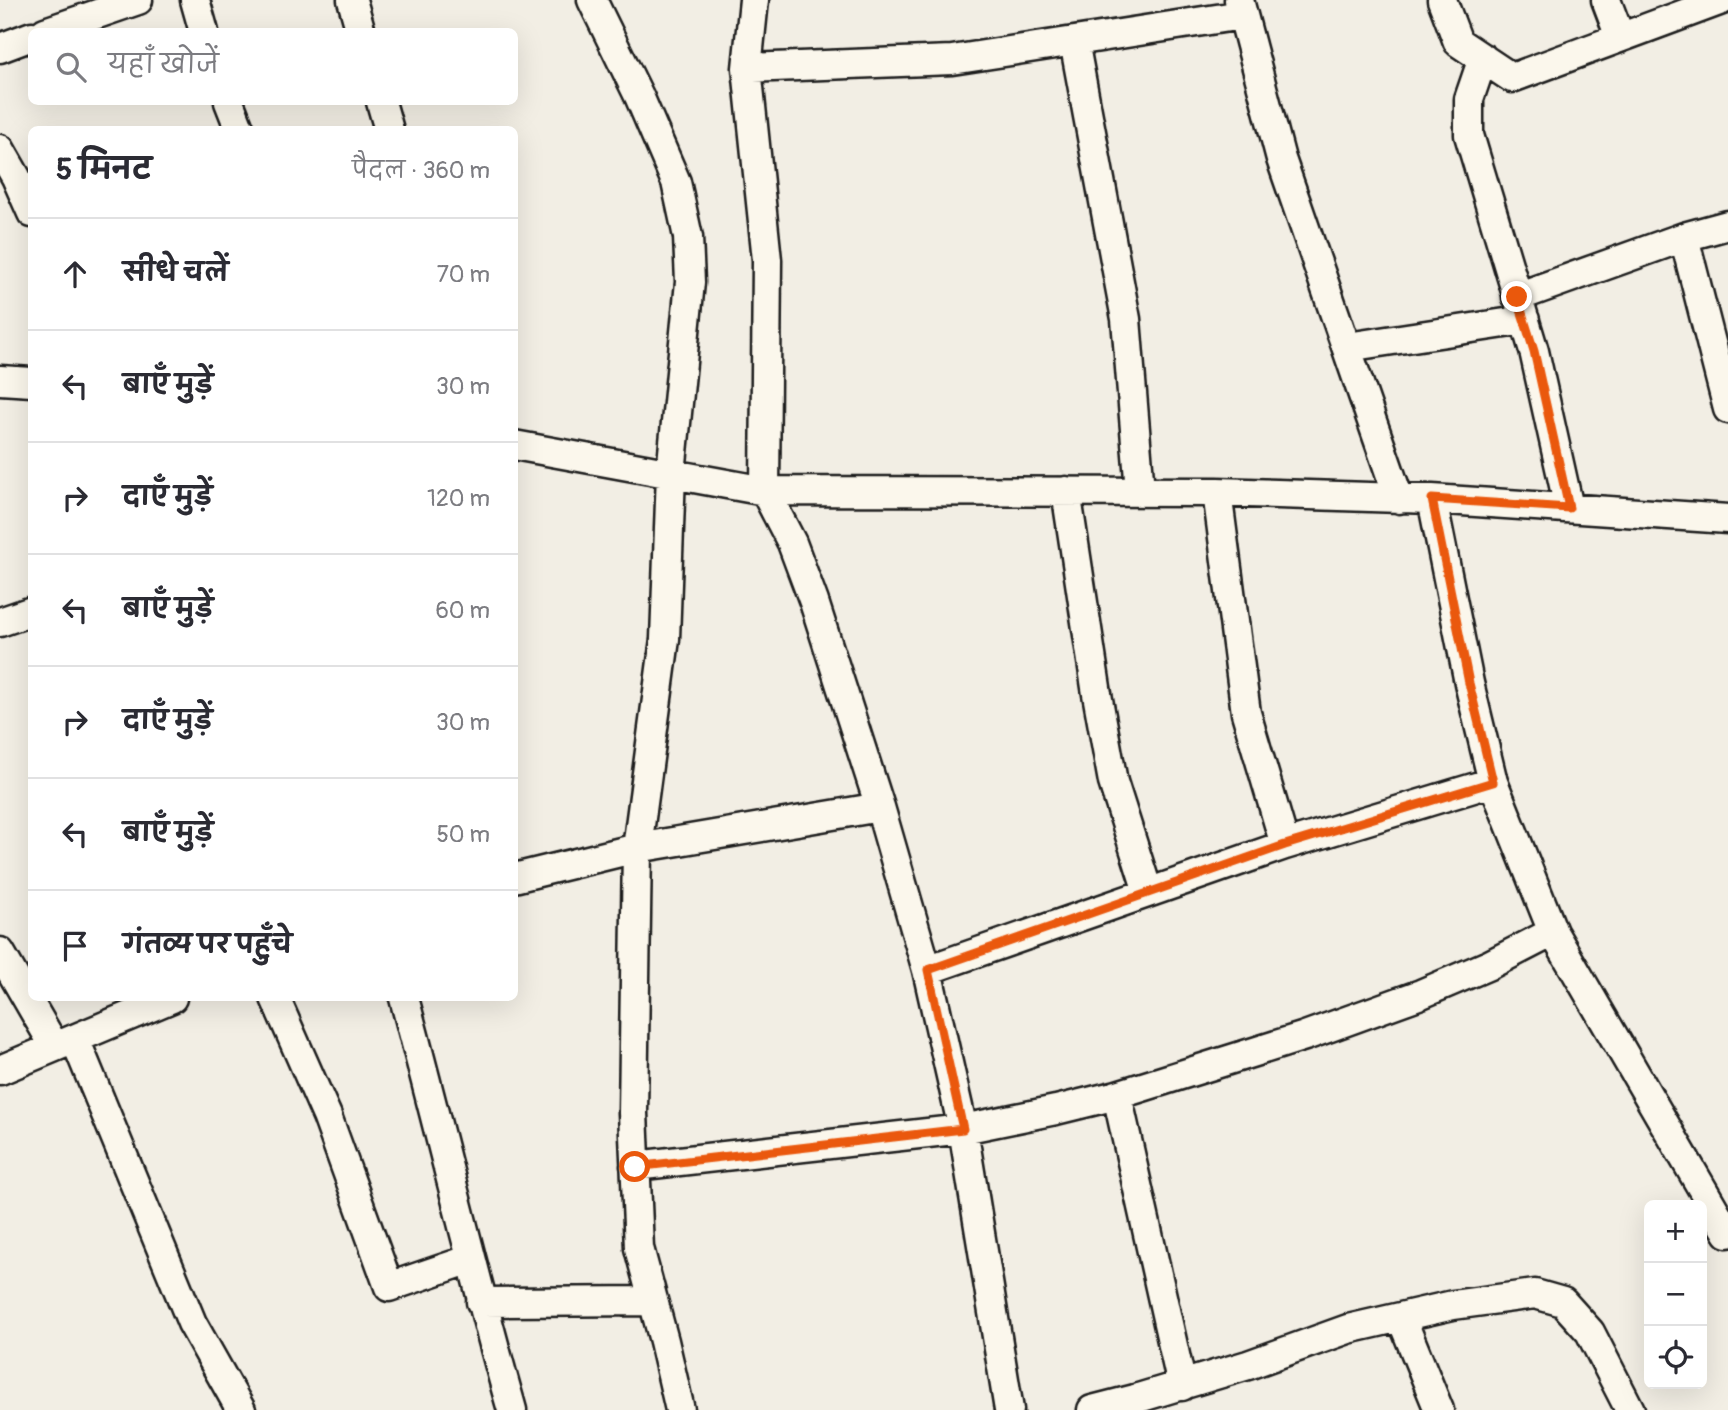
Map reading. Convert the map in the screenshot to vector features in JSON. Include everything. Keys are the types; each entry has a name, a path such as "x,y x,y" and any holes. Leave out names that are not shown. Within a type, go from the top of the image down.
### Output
{"street":[{"path":"57,28 138,0"},
{"path":"195,0 203,28"},
{"path":"352,0 360,28"},
{"path":"592,0 639,96 676,182 688,237 690,282 671,473 665,639 637,848 633,1112 639,1248 680,1410"},
{"path":"754,0 747,68 767,260 765,491 797,554 814,602 880,807 928,970 963,1129 1009,1410"},
{"path":"1442,0 1458,42 1512,78 1722,0"},
{"path":"1606,0 1620,37"},
{"path":"747,68 952,60 1074,41 1241,7 1281,159 1399,499"},
{"path":"0,48 28,38"},
{"path":"1074,41 1126,319 1140,491"},
{"path":"1483,58 1469,99 1469,135 1534,351 1569,508"},
{"path":"230,105 238,126"},
{"path":"382,105 389,126"},
{"path":"0,149 28,204"},
{"path":"1347,347 1521,309 1684,237 1728,225"},
{"path":"1684,237 1728,409"},
{"path":"0,380 28,382"},
{"path":"518,445 765,491 1217,492 1432,499 1728,519"},
{"path":"1066,491 1113,782 1148,892"},
{"path":"1217,492 1246,713 1285,845"},
{"path":"1432,499 1469,683 1493,782 1553,932 1728,1233"},
{"path":"0,622 28,612"},
{"path":"928,970 1285,845 1493,782"},
{"path":"518,877 637,848 880,807"},
{"path":"635,1167 963,1129 1117,1095 1305,1036 1421,994 1489,965 1553,932"},
{"path":"0,952 28,991"},
{"path":"35,1001 65,1043 192,1323 241,1410"},
{"path":"0,1070 165,1001"},
{"path":"276,1001 327,1116 390,1287 471,1259"},
{"path":"405,1001 437,1119 481,1302 512,1410"},
{"path":"1117,1095 1182,1386"},
{"path":"1092,1410 1137,1405 1182,1386 1348,1329 1453,1305 1535,1294 1563,1303 1590,1332 1630,1410"},
{"path":"481,1302 653,1301"},
{"path":"1401,1317 1439,1410"}],"route":[{"path":"635,1167 963,1129 928,970 1285,845 1493,782 1469,683 1432,499 1569,508 1534,351 1517,297"}]}
